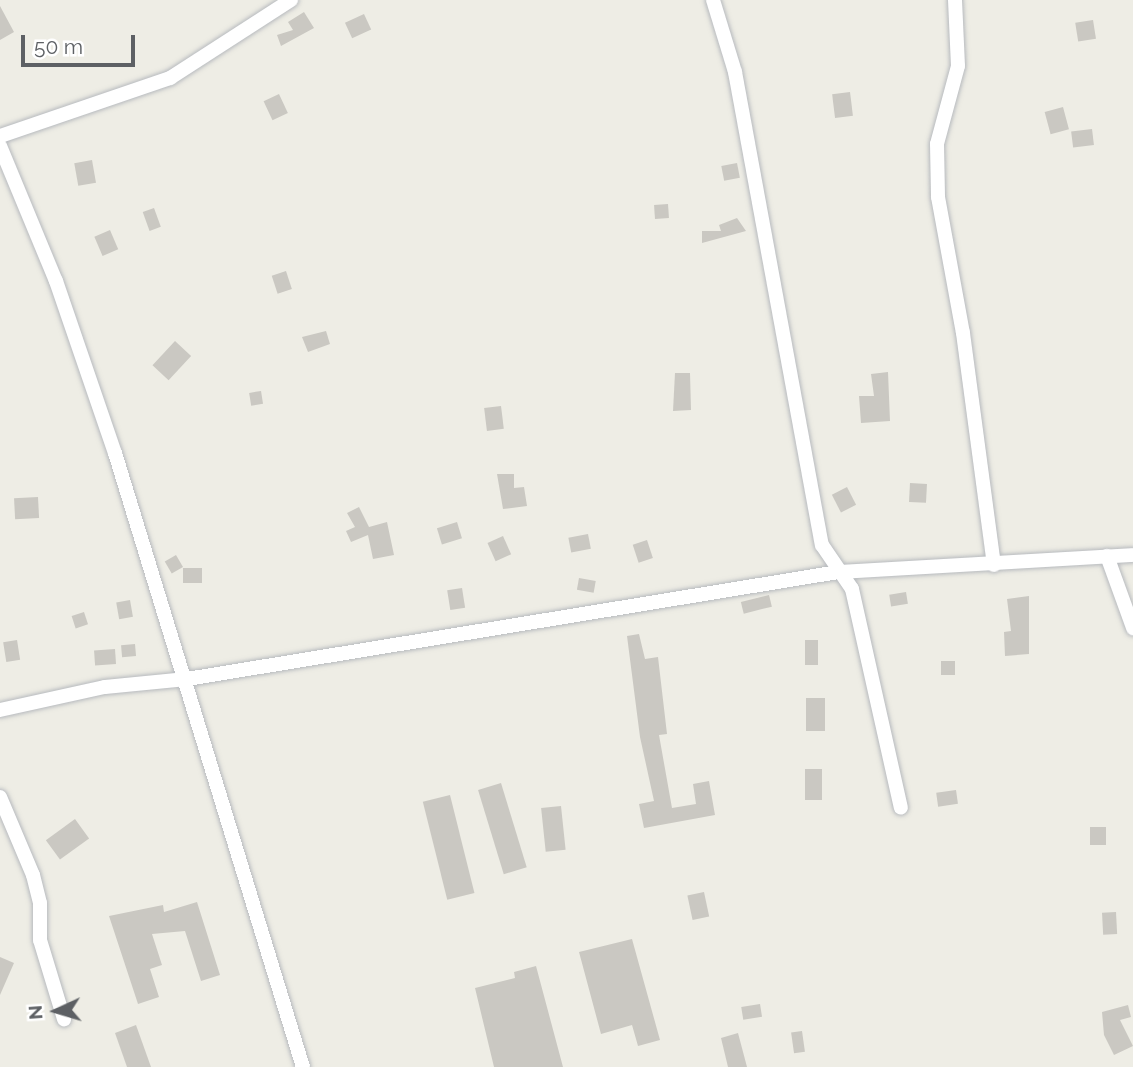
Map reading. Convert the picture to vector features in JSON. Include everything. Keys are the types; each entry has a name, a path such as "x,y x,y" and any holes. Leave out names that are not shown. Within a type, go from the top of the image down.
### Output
{"street":[{"path":"0,136 170,78 291,0"},
{"path":"713,0 735,72 822,545 852,589 901,808"},
{"path":"956,0 958,66 937,144 938,197 963,333 994,565"},
{"path":"0,146 56,281 187,679 303,1067"},
{"path":"0,710 104,687 187,679 838,572 1133,555"},
{"path":"1107,556 1133,628"},
{"path":"0,797 33,875 40,903 43,950 64,1019"}],"building":[{"path":"0,6 14,32 0,40"},
{"path":"304,12 314,28 281,46 277,35 293,30 288,22"},
{"path":"364,14 371,29 352,38 345,23"},
{"path":"1093,20 1096,39 1078,42 1075,23"},
{"path":"850,92 853,116 835,118 832,94"},
{"path":"279,94 288,113 272,120 264,101"},
{"path":"1063,107 1069,129 1051,134 1045,112"},
{"path":"1092,129 1094,145 1073,147 1071,132"},
{"path":"92,160 96,183 78,186 74,163"},
{"path":"737,163 740,178 724,181 721,166"},
{"path":"668,204 669,218 655,219 654,205"},
{"path":"154,208 161,227 150,231 143,212"},
{"path":"737,218 746,231 702,243 702,231 721,231 719,225"},
{"path":"110,230 118,249 103,256 94,237"},
{"path":"286,271 292,289 278,294 272,276"},
{"path":"326,331 330,344 308,352 302,337"},
{"path":"175,341 191,356 169,380 152,365"},
{"path":"888,372 890,421 861,423 859,396 874,396 871,374"},
{"path":"675,373 690,373 691,410 673,411"},
{"path":"261,391 263,404 251,406 249,393"},
{"path":"501,406 504,429 487,431 484,408"},
{"path":"497,474 514,474 514,488 524,487 527,506 503,509"},
{"path":"910,483 927,484 926,503 909,502"},
{"path":"847,487 856,505 841,513 832,495"},
{"path":"38,497 39,518 15,519 14,498"},
{"path":"359,507 369,527 387,522 394,555 373,559 368,535 351,542 346,531 355,527 347,513"},
{"path":"457,522 462,538 442,544 437,528"},
{"path":"588,534 591,549 571,553 568,538"},
{"path":"503,536 511,554 496,561 487,543"},
{"path":"647,540 653,558 639,563 633,545"},
{"path":"176,555 183,567 172,574 165,562"},
{"path":"183,568 202,568 202,583 183,583"},
{"path":"579,578 596,581 594,593 577,590"},
{"path":"462,588 465,608 450,610 447,590"},
{"path":"906,592 908,604 891,607 889,595"},
{"path":"769,595 772,607 744,614 741,602"},
{"path":"1029,596 1029,654 1005,656 1004,632 1011,631 1007,599"},
{"path":"130,600 133,617 119,619 116,602"},
{"path":"84,612 88,624 76,628 72,616"},
{"path":"639,634 645,659 658,657 667,734 659,735 672,808 696,804 693,784 709,781 715,815 644,828 639,804 654,801 640,737 627,636"},
{"path":"17,640 20,660 6,662 3,642"},
{"path":"805,640 818,640 818,665 805,665"},
{"path":"135,644 136,656 122,657 121,645"},
{"path":"115,649 116,664 95,665 94,650"},
{"path":"941,661 955,661 955,675 941,675"},
{"path":"806,698 825,698 825,731 806,731"},
{"path":"805,769 822,769 822,800 805,800"},
{"path":"501,783 527,867 504,874 478,790"},
{"path":"956,790 958,804 938,807 936,793"},
{"path":"450,795 474,893 447,900 423,802"},
{"path":"561,806 566,850 546,852 541,808"},
{"path":"75,819 89,838 60,860 46,840"},
{"path":"1090,827 1106,827 1106,845 1090,845"},
{"path":"704,892 709,916 693,920 687,896"},
{"path":"197,902 220,975 201,981 185,931 152,934 162,965 150,969 159,997 138,1004 109,916 163,905 164,912"},
{"path":"1116,912 1117,934 1103,935 1102,913"},
{"path":"632,939 660,1040 638,1046 632,1025 601,1034 579,952"},
{"path":"0,957 14,963 0,995"},
{"path":"536,966 563,1067 494,1067 475,988 515,978 514,972"},
{"path":"760,1004 762,1017 743,1020 741,1007"},
{"path":"1128,1005 1131,1017 1120,1020 1133,1046 1114,1055 1104,1035 1102,1012"},
{"path":"136,1025 151,1067 127,1067 115,1033"},
{"path":"802,1031 805,1052 794,1053 791,1033"},
{"path":"738,1033 747,1067 728,1067 721,1038"}]}
